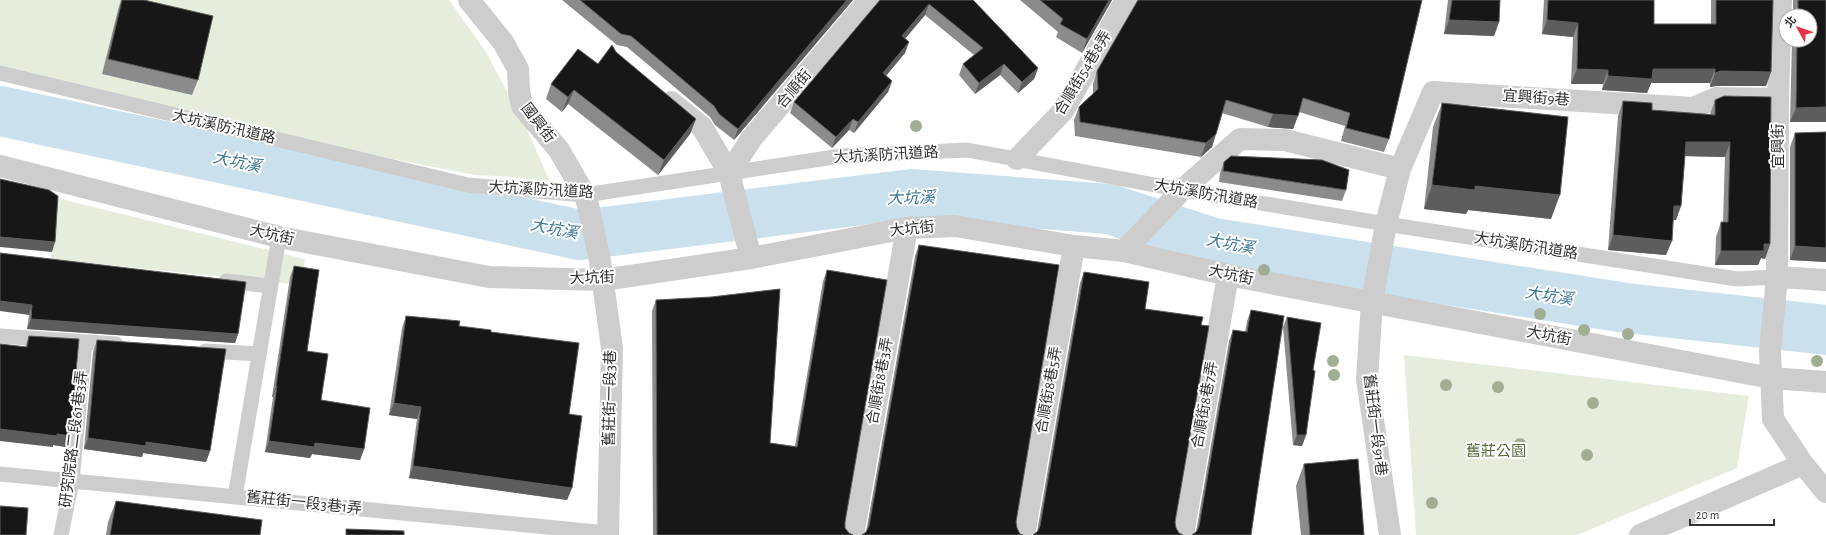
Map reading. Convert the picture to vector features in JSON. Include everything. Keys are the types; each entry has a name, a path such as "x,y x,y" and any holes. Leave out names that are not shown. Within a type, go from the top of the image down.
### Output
{"street":[{"name":"國興街","path":"469,0 503,42 518,69 518,91 522,106 559,150 587,200 602,270"},
{"name":"合順街","path":"730,178 752,138 869,0"},
{"name":"合順街54巷8弄","path":"1017,159 1063,111 1126,0"},
{"name":"宜興街","path":"1781,0 1778,99 1788,135 1770,351 1773,419 1803,464 1826,492"},
{"path":"654,87 702,127 730,178 749,251"},
{"name":"宜興街9巷","path":"1386,224 1400,169 1433,92 1693,108 1716,98 1778,99"},
{"path":"1124,251 1182,190 1240,139 1285,140 1400,169"},
{"name":"大坑街","path":"0,166 279,237 489,277 602,270 749,251 907,228 955,226 1074,246 1124,251 1228,275 1373,296 1771,378 1826,382"},
{"name":"舊莊街一段91巷","path":"1386,224 1373,296 1367,379 1390,535"},
{"name":"合順街8巷3弄","path":"853,535 907,228"},
{"name":"合順街8巷5弄","path":"1024,535 1074,246"},
{"name":"舊莊街一段3巷","path":"602,270 612,348 608,534"},
{"name":"合順街8巷7弄","path":"1183,535 1228,275"},
{"path":"1776,284 1826,280"},
{"path":"1640,535 1803,464"}],"lane":[{"name":"大坑溪防汛道路","path":"0,74 468,185 587,200 730,178 842,156 967,150 1182,190 1386,224 1776,284"},
{"path":"235,496 279,237"},
{"path":"209,279 270,286"},
{"path":"0,336 133,346"},
{"name":"研究院路二段61巷3弄","path":"61,535 72,481 85,342"},
{"path":"188,349 259,354"},
{"name":"舊莊街一段3巷1弄","path":"0,474 608,534"}],"green space":[{"path":"0,0 449,0 486,52 525,125 550,182 513,177 475,175 367,154 0,66"},
{"path":"0,184 305,259 303,285 51,259 54,205"},
{"name":"舊莊公園","path":"1404,355 1749,396 1737,468 1577,535 1416,535"}],"building":[{"path":"122,0 144,0 213,16 198,80 108,59"},
{"path":"580,0 847,0 738,129 719,114 714,106 631,36 621,34"},
{"path":"880,0 973,0 1038,68 1022,82 1004,64 979,83 963,64 983,48 929,4 902,36 909,42 883,73 892,81 858,122 853,119 836,137 794,102"},
{"path":"1040,0 1109,0 1087,39 1060,24 1063,19"},
{"path":"1138,0 1422,0 1389,139 1346,128 1350,113 1303,98 1298,116 1273,114 1226,100 1216,134 1206,143 1080,122 1079,107 1098,89 1097,71"},
{"path":"1452,0 1500,0 1499,22 1449,20"},
{"path":"1548,0 1654,0 1654,24 1716,24 1716,0 1773,0 1771,72 1721,71 1715,73 1715,69 1653,69 1652,79 1608,76 1608,70 1577,69 1578,23 1547,20"},
{"path":"1798,0 1826,0 1826,107 1796,108 1797,48 1818,48 1818,8 1798,8"},
{"path":"612,45 616,52 696,119 664,160 574,90 568,97 551,84 578,49 598,64"},
{"path":"1724,96 1771,97 1770,244 1764,244 1764,251 1721,251 1721,222 1728,222 1730,142 1686,142 1681,206 1674,206 1672,241 1613,235 1623,101 1652,103 1652,110 1715,115 1715,100"},
{"path":"1442,103 1568,117 1560,195 1475,186 1475,190 1432,185"},
{"path":"1826,132 1826,248 1795,246 1795,133"},
{"path":"1231,156 1322,160 1349,170 1346,190 1223,171 1224,162"},
{"path":"0,179 49,190 58,196 55,242 0,237"},
{"path":"919,245 1059,265 1016,522 1020,534 1023,535 862,535 866,532 869,526"},
{"path":"0,253 246,282 238,334 31,319 32,305 0,301"},
{"path":"294,266 319,270 307,351 328,354 321,400 370,408 364,449 315,443 314,447 269,441"},
{"path":"827,270 887,280 845,522 845,528 853,535 657,535 656,300 711,297 780,289 770,443 797,447"},
{"path":"1084,272 1149,282 1145,309 1203,317 1201,325 1209,326 1175,522 1179,533 1183,535 1033,535 1038,531 1040,526"},
{"path":"1251,310 1284,316 1251,535 1192,535 1197,531 1199,526 1233,330 1247,332"},
{"path":"406,316 460,321 459,326 491,330 491,332 579,343 569,414 582,416 572,488 413,466 421,407 394,403"},
{"path":"1287,317 1321,323 1313,370 1315,371 1306,435 1297,435"},
{"path":"29,336 79,339 70,436 57,434 57,436 0,429 0,344 27,347"},
{"path":"97,340 226,349 210,451 146,442 146,446 88,438"},
{"path":"1358,459 1364,535 1310,535 1304,464"},
{"path":"116,501 262,520 260,535 110,535"},
{"path":"0,506 28,508 26,535 0,535"},
{"path":"346,529 404,531 404,535 346,535"}],"waterway":[{"name":"大坑溪","path":"0,111 580,235 911,194 1109,209 1214,243 1626,308 1826,330"}]}
